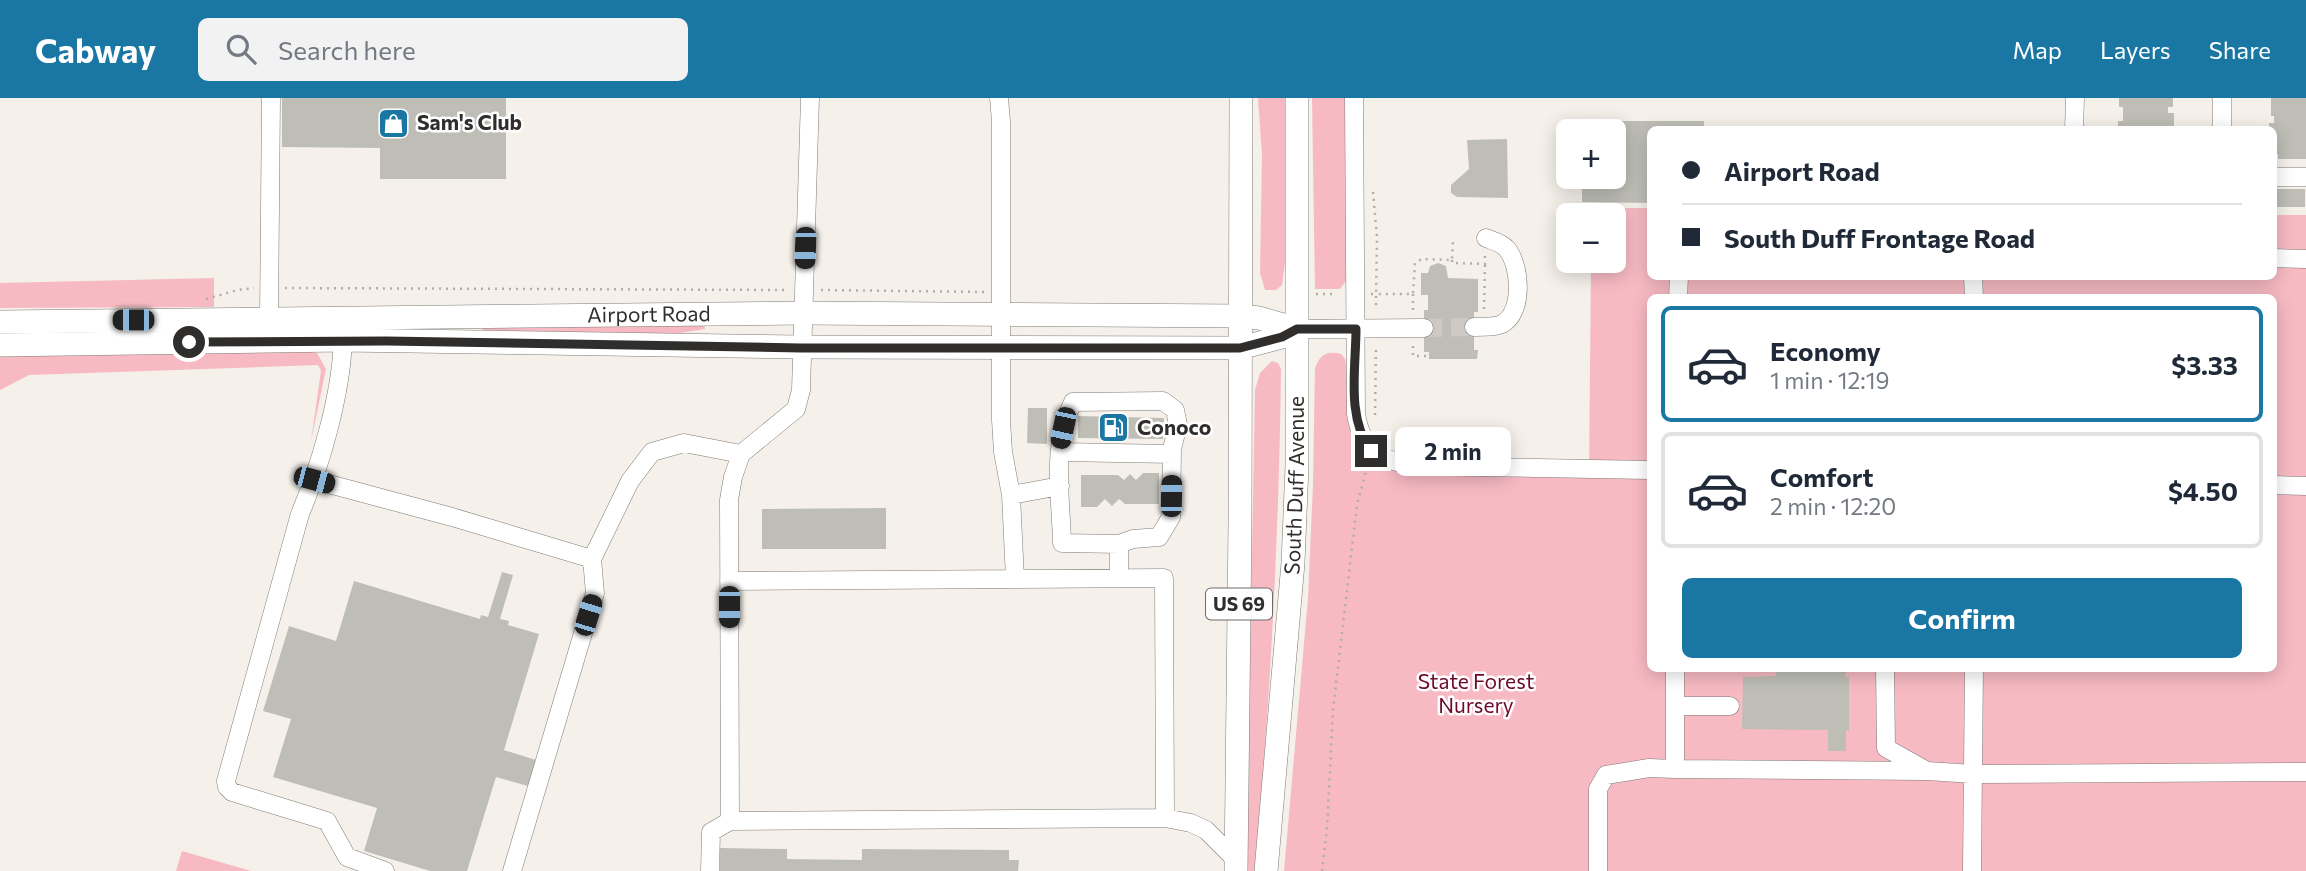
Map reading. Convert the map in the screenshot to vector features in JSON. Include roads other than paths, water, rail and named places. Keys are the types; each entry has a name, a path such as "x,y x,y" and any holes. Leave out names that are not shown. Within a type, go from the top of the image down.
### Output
{"main road":[{"name":"US 69","path":"1236,865 1241,98"},
{"name":"South Duff Avenue","path":"1266,871 1293,563 1297,466 1297,98"},
{"name":"Airport Road","path":"0,322 802,313 1002,314 1241,316 1297,329"},
{"name":"Airport Road","path":"0,345 343,340 801,348 1240,348 1282,337 1297,329"}],"street":[{"path":"269,318 271,98"},
{"path":"730,821 729,500 741,454 796,409 801,390 810,98"},
{"path":"999,98 1003,452 1011,495 1015,579"},
{"path":"1354,98 1356,414 1362,438 1371,451 1388,461 1421,466 1647,470"},
{"path":"2074,126 2075,98"},
{"path":"2222,98 2222,126"},
{"path":"2277,177 2306,177"},
{"path":"1479,326 1501,324 1512,316 1518,283 1511,256 1499,243 1486,238"},
{"path":"2277,258 2306,259"},
{"name":"Airport Road","path":"1297,329 1424,328"},
{"path":"343,340 342,368 314,480 300,514 226,780 227,788 232,792 327,821 347,857 385,871"},
{"path":"1073,401 1163,401 1175,410 1178,425 1172,454 1171,517 1158,537 1133,539 1119,544 1062,543 1060,452 1066,414 1073,401"},
{"path":"512,871 595,593 592,559 629,481 652,452 684,443 741,454"},
{"path":"1060,452 1172,454"},
{"path":"314,480 452,517 592,559"},
{"path":"2277,485 2306,486"},
{"path":"1011,495 1060,486"},
{"path":"1119,544 1119,578"},
{"path":"729,581 1164,578 1165,818"},
{"path":"1675,672 1675,769"},
{"path":"1885,672 1886,748 1927,771"},
{"path":"1972,871 1974,672"},
{"path":"1675,706 1730,706"},
{"path":"1598,871 1598,789 1606,775 1648,768 1927,771 1974,774 2306,772"},
{"path":"710,871 711,832 730,821 1165,818 1191,823 1206,830 1236,865"}],"tunnel":[{"path":"1424,328 1474,327"}],"place":[{"name":"Sam's Club","path":"394,123"},
{"name":"Conoco","path":"1114,428"}],"park label":[{"name":"State Forest Nursery","path":"1476,694"}]}
